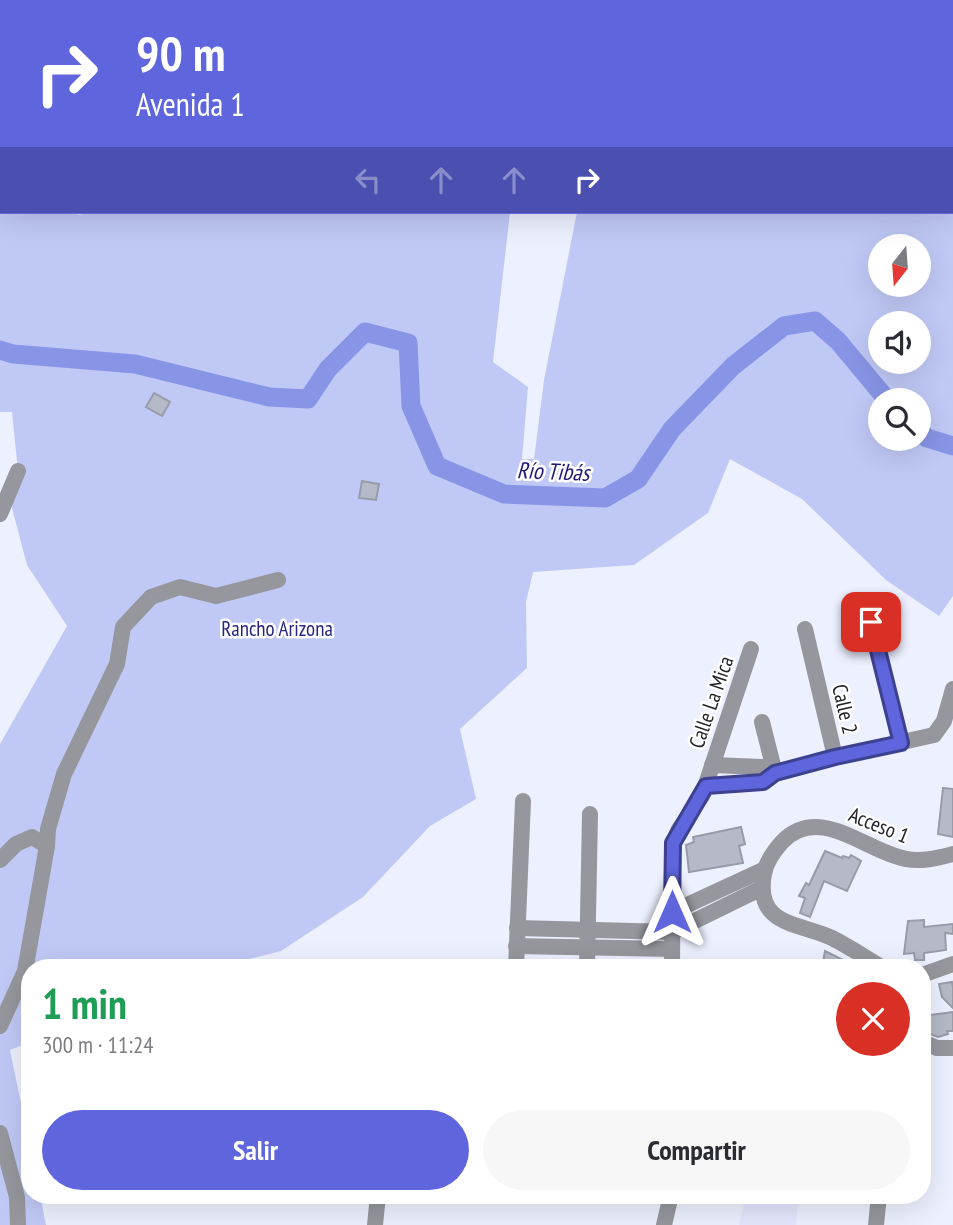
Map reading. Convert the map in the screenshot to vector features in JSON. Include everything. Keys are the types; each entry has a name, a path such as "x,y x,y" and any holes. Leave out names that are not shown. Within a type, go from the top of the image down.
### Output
{"street":[{"path":"0,514 18,471"},
{"path":"27,959 48,829 64,774 117,664 123,627 152,597 180,587 216,596 278,580"},
{"path":"871,622 901,743"},
{"name":"Calle 2","path":"805,629 835,757"},
{"name":"Calle La Mica","path":"672,959 673,843 706,786 751,649"},
{"path":"706,786 763,782 775,773 933,735 944,721 953,690"},
{"path":"762,722 775,773"},
{"path":"712,765 763,767 775,773"},
{"path":"516,959 523,800"},
{"path":"587,959 590,814"},
{"name":"Acceso 1","path":"762,888 765,869 776,848 786,838 810,828 834,829 884,853 906,859 919,860 953,854"},
{"path":"0,860 16,844 32,836 47,846"},
{"path":"672,912 765,869"},
{"path":"516,946 672,932 762,888 767,906 780,919 797,928 829,937 867,959"},
{"path":"517,928 672,949"},
{"path":"931,972 953,964"},
{"path":"0,1026 21,980"},
{"path":"931,1046 953,1048"},
{"path":"0,1133 17,1197 18,1225"},
{"path":"375,1225 377,1204"},
{"path":"664,1225 669,1204"},
{"path":"876,1225 878,1204"}],"shaded area":[{"path":"744,1204 798,1204 796,1225 739,1225"}],"green space":[{"name":"Rancho Arizona","path":"0,214 510,214 493,362 528,387 522,459 534,459 544,380 577,214 953,214 953,596 939,616 886,580 802,499 730,459 708,513 634,565 533,572 526,602 527,668 460,729 476,799 430,826 363,897 281,951 249,959 21,959 21,1046 10,1050 21,1103 21,1204 42,1204 46,1225 0,1225 0,744 67,626 27,565 8,493 18,471 12,412 0,412"}],"building":[{"path":"154,393 170,402 162,416 146,407"},
{"path":"362,481 379,484 376,500 359,498"},
{"path":"943,788 953,789 953,837 938,834"},
{"path":"741,827 745,844 739,846 743,863 689,872 686,845 694,842 693,837"},
{"path":"825,851 842,858 849,858 851,855 861,861 847,891 824,881 810,917 800,913 805,898 799,896 806,883 809,885"},
{"path":"924,920 924,927 953,924 953,934 945,933 946,950 924,953 924,959 915,959 914,953 904,954 908,921"},
{"path":"825,951 841,959 824,959"},
{"path":"952,982 953,1008 942,997 939,984"},
{"path":"953,1012 953,1031 947,1031 948,1034 938,1037 931,1034 931,1015"}],"waterway":[{"name":"Río Tibás","path":"0,350 13,354 135,364 269,397 308,399 328,369 365,332 408,343 411,406 437,466 504,494 605,498 638,479 672,429 733,366 784,326 815,321 838,341 877,388"},
{"name":"Río Tibás","path":"931,439 953,446"}],"route":[{"path":"672,912 673,843 706,786 763,782 775,773 901,743 871,622"}]}
